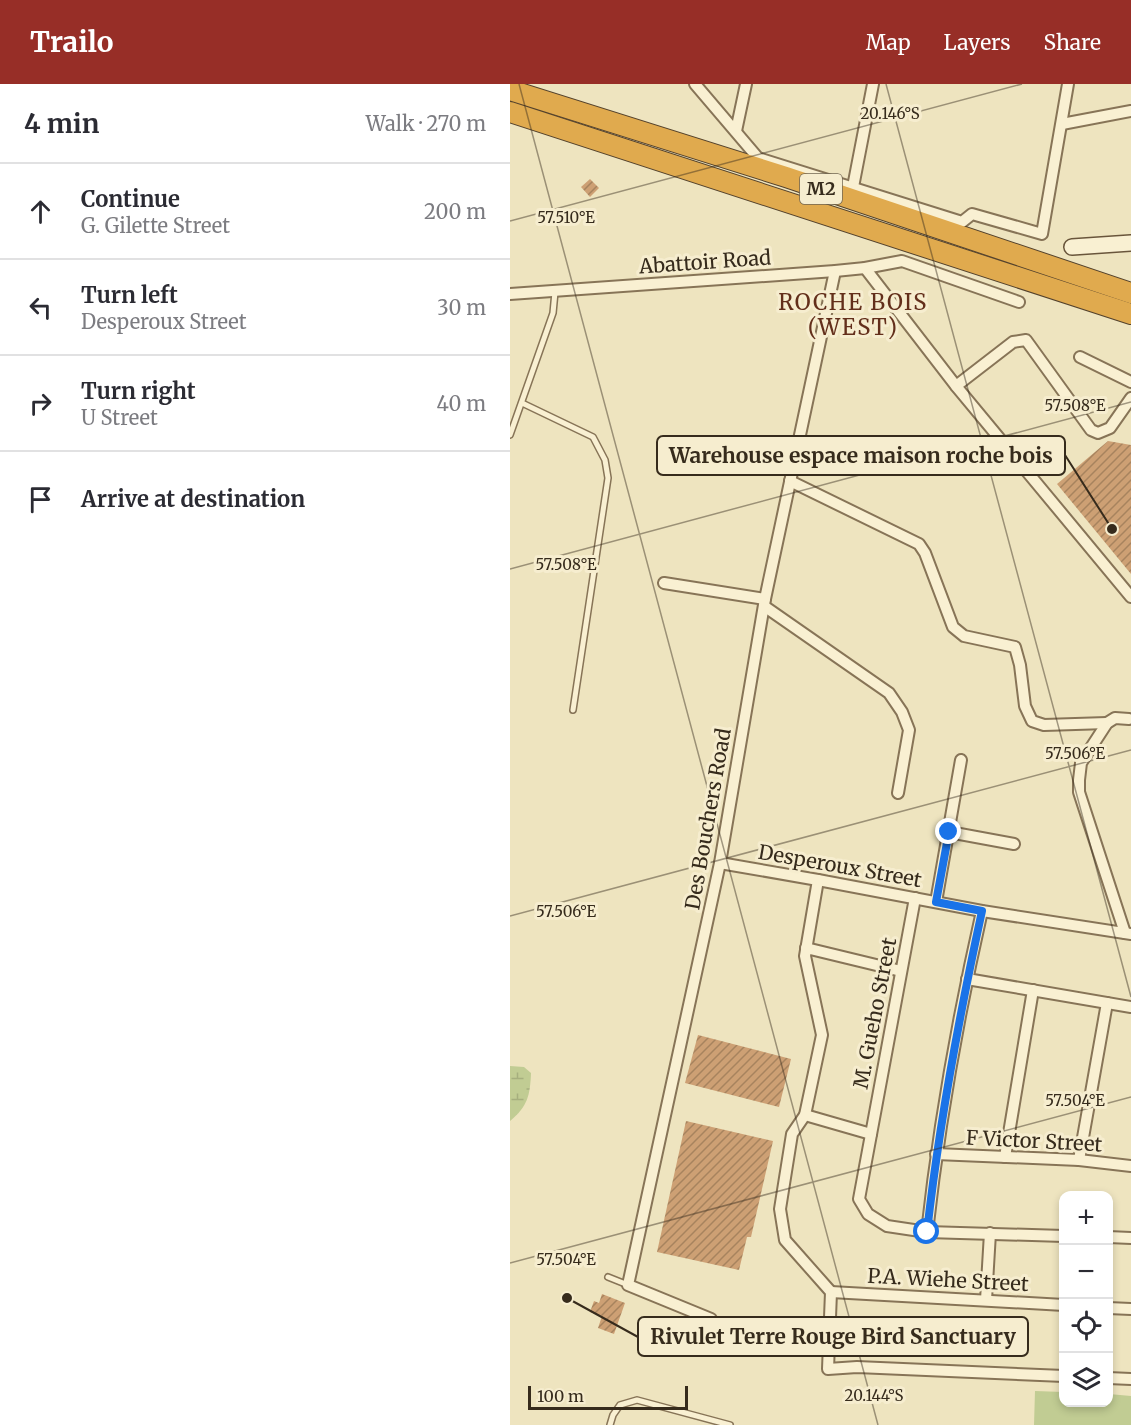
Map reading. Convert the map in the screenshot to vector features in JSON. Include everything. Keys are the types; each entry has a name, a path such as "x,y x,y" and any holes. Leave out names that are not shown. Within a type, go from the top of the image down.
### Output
{"highway":[{"name":"M2","path":"510,90 786,177 1131,293"},
{"name":"M2","path":"510,112 1131,314"}],"street":[{"path":"695,84 758,158 962,222 972,214 1042,234 1068,84"},
{"path":"736,131 746,84"},
{"path":"853,187 873,84"},
{"path":"1062,124 1131,111"},
{"path":"1072,247 1131,243"},
{"name":"Abattoir Road","path":"510,294 835,271 902,261 1019,302"},
{"path":"865,268 956,386 1131,597"},
{"name":"Des Bouchers Road","path":"628,1285 720,863 764,603 835,271"},
{"path":"956,386 1013,342 1026,340 1090,430 1098,433 1110,428 1131,398"},
{"path":"1080,357 1131,382"},
{"path":"790,482 918,544 926,553 953,627 964,636 1014,647 1020,665 1025,706 1032,721 1044,725 1107,723"},
{"path":"664,583 764,603 889,693 902,712 909,730 898,793"},
{"path":"1128,934 1079,792 1078,780 1081,763 1107,723 1115,718 1130,720"},
{"path":"936,902 961,760"},
{"path":"949,832 1014,844"},
{"name":"Desperoux Street","path":"720,863 982,911 1128,934"},
{"path":"818,880 805,956 822,1035 805,1115 792,1134 780,1209 785,1240 831,1292 828,1369 857,1367 1059,1376"},
{"name":"M. Gueho Street","path":"915,898 859,1199 868,1214 887,1226 927,1232"},
{"path":"982,911 967,979 936,1154 927,1232 1059,1236"},
{"path":"806,948 902,970"},
{"path":"967,979 1131,1007"},
{"path":"1005,1157 1033,990"},
{"path":"1079,1160 1107,1003"},
{"path":"805,1115 871,1134"},
{"name":"F Victor Street","path":"936,1154 1079,1160 1131,1166"},
{"path":"986,1300 990,1233"},
{"path":"1113,1237 1131,1238"},
{"path":"628,1285 711,1319"},
{"name":"P.A. Wiehe Street","path":"831,1292 1059,1305"},
{"path":"1113,1308 1131,1309"},
{"path":"1113,1378 1131,1379"}],"lane":[{"path":"510,435 553,313 556,290"},
{"path":"522,403 593,437 605,460 608,478 573,710"},
{"path":"608,1277 628,1285"},
{"path":"610,1425 620,1405 637,1400 730,1425"}],"green space":[{"path":"510,1066 524,1067 531,1073 527,1100 510,1121"},
{"path":"1035,1391 1059,1392 1059,1407 1113,1407 1113,1394 1131,1396 1131,1425 1034,1425"}],"building":[{"path":"590,179 599,188 590,197 581,187"},
{"path":"1108,441 1131,445 1131,574 1057,484"},
{"path":"698,1035 791,1059 779,1107 685,1083"},
{"path":"686,1121 773,1141 751,1237 747,1237 739,1270 657,1252"},
{"path":"602,1294 625,1303 614,1334 598,1328 602,1316 590,1312 594,1301 599,1303"}],"place":[{"name":"Warehouse espace maison roche bois","path":"1112,529"},
{"name":"Rivulet Terre Rouge Bird Sanctuary","path":"567,1298"}],"district":[{"name":"ROCHE BOIS (WEST)","path":"853,314"}],"route":[{"path":"927,1232 936,1154 967,979 982,911 936,902 949,832"}]}
